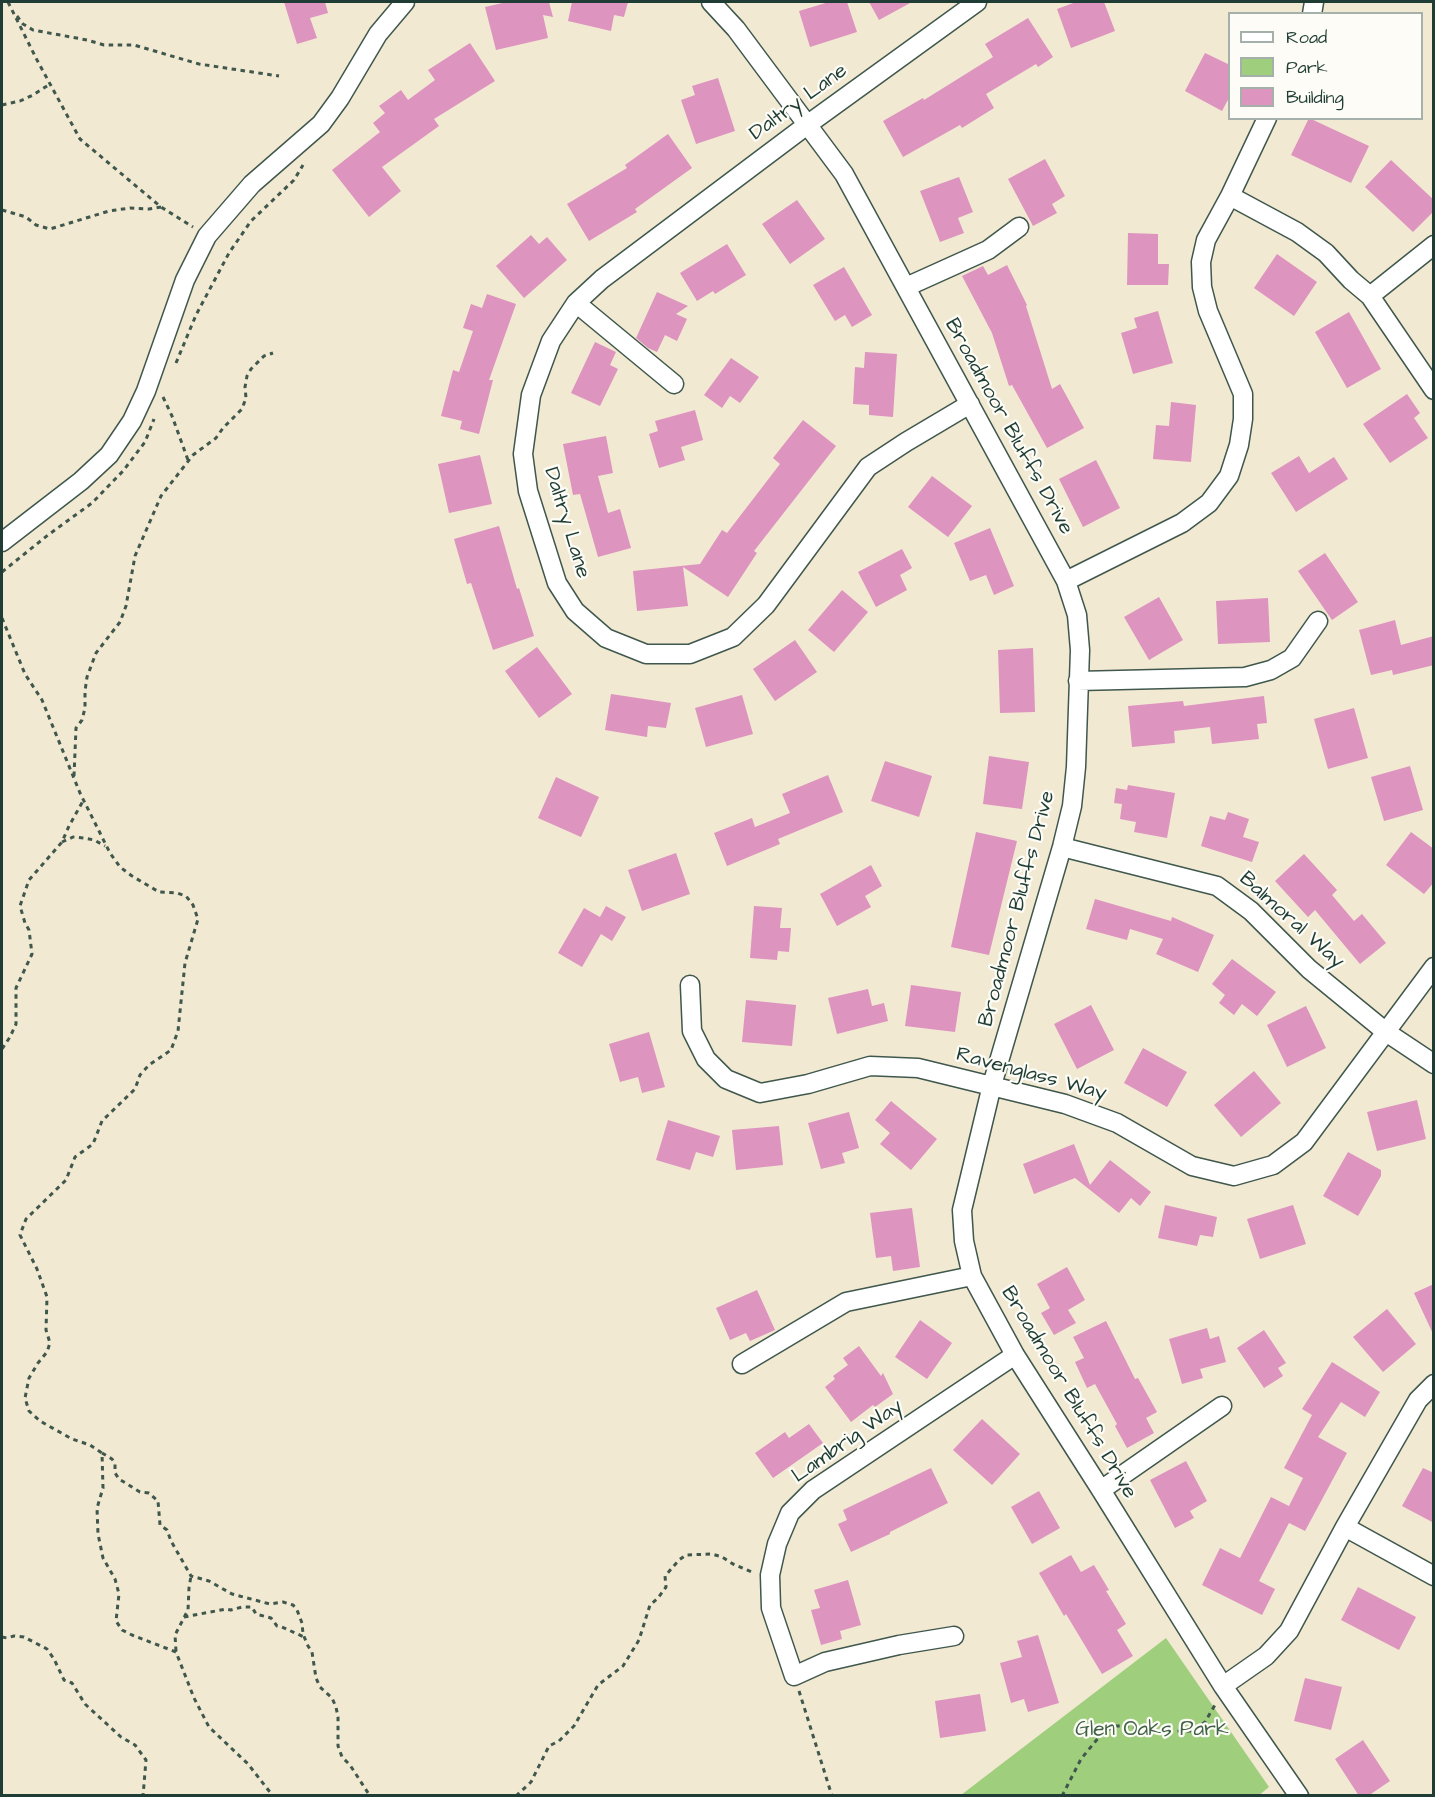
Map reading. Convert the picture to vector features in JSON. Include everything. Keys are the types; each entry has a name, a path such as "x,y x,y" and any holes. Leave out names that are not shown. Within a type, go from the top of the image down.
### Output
{"street":[{"path":"2,542 81,481 110,455 132,422 185,280 207,236 252,184 321,124 340,98 378,34 405,2"},
{"name":"Broadmoor Bluffs Drive","path":"711,2 736,29 844,174 1066,581 1077,615 1080,650 1076,767 1072,806 992,1085 962,1210 964,1241 972,1276 1015,1355 1223,1686 1299,1796"},
{"name":"Daltry Lane","path":"970,404 868,467 766,605 733,637 690,654 646,654 606,639 575,611 557,583 528,491 523,454 531,395 551,341 576,303 602,279 807,125 977,2"},
{"path":"1066,581 1182,524 1209,504 1229,476 1239,445 1243,419 1243,393 1208,311 1202,287 1201,262 1206,240 1266,120"},
{"path":"1230,196 1297,232 1326,253 1351,280 1370,296 1434,390"},
{"path":"906,287 988,250 1019,227"},
{"path":"1370,296 1434,245"},
{"path":"576,303 674,384"},
{"path":"1078,681 1245,677 1271,670 1292,658 1318,621"},
{"name":"Balmoral Way","path":"1062,847 1217,886 1251,911 1309,969 1386,1032 1434,1064"},
{"name":"Ravenglass Way","path":"690,985 692,1031 706,1059 726,1079 760,1093 808,1084 870,1066 918,1068 1065,1104 1118,1123 1192,1166 1234,1176 1273,1165 1304,1143 1434,967"},
{"path":"741,1364 846,1302 972,1276"},
{"name":"Lambrig Way","path":"794,1676 771,1608 770,1575 777,1544 790,1513 813,1490 1015,1355"},
{"path":"1223,1686 1266,1656 1289,1631 1345,1527 1418,1400 1434,1384"},
{"path":"1101,1490 1222,1406"},
{"path":"1345,1527 1434,1576"},
{"path":"794,1676 825,1662 899,1645 954,1636"}],"path":[{"path":"8,2 81,139 161,207 207,236"},
{"path":"12,10 23,24 33,30 104,45 134,45 199,64 279,76"},
{"path":"2,105 33,95 50,84"},
{"path":"2,210 26,217 36,225 50,228 109,211 161,207"},
{"path":"74,778 76,728 82,720 85,708 87,677 96,653 120,622 126,606 135,556 161,496 188,461 216,438 242,409 246,398 247,376 264,356 273,353"},
{"path":"152,373 172,416 188,461"},
{"path":"2,618 25,674 42,700 74,778 108,850 120,867 159,892 186,896 193,905 198,919 185,963 178,1031 171,1050 149,1065 140,1075 135,1089 102,1121 93,1144 75,1157 66,1180 27,1219 20,1235 37,1269 47,1297 46,1330 50,1343 47,1352 29,1378 25,1398 29,1412 51,1428 90,1445 112,1459 119,1479 140,1492 154,1496 158,1501 160,1524 167,1530 191,1576 188,1610 174,1635 176,1652 194,1698 209,1727 248,1764 273,1796"},
{"path":"2,1049 16,1024 16,988 32,954 29,930 20,906 29,880 62,842 84,800"},
{"path":"62,842 73,837 84,838 101,843 108,850"},
{"path":"102,1453 103,1488 97,1509 98,1534 103,1558 115,1579 118,1594 116,1621 122,1630 176,1652"},
{"path":"516,1796 531,1782 549,1746 559,1741 583,1714 598,1685 623,1666 639,1640 650,1605 666,1587 665,1576 679,1560 686,1555 712,1554 752,1572 770,1575"},
{"path":"191,1576 209,1581 232,1594 270,1604 283,1602 293,1605 297,1610 304,1637 312,1652 316,1678 320,1687 332,1698 336,1707 339,1717 338,1746 342,1757 350,1765 370,1796"},
{"path":"184,1617 226,1609 252,1607 256,1614 271,1618 277,1626 304,1637"},
{"path":"2,1637 24,1637 47,1649 64,1680 72,1683 85,1704 121,1737 135,1745 146,1760 143,1796"},
{"path":"794,1676 832,1796"},
{"path":"1062,1796 1081,1759 1099,1737 1113,1726 1128,1726 1148,1731 1193,1731 1205,1722 1223,1686"}],"green space":[{"name":"Glen Oaks Park","path":"1166,1638 1269,1787 1258,1796 961,1795"}],"building":[{"path":"284,2 325,2 328,13 310,18 317,38 297,44"},
{"path":"507,2 549,2 553,17 543,15 548,38 496,50 485,7"},
{"path":"572,2 628,2 624,17 614,15 611,31 568,21"},
{"path":"829,2 847,2 857,32 810,47 799,11"},
{"path":"869,2 912,2 879,20"},
{"path":"1076,2 1104,2 1115,31 1071,48 1057,9"},
{"path":"1028,18 1053,57 1038,67 1036,64 986,94 994,108 962,128 960,125 903,157 883,121 923,98 924,100 993,57 985,44"},
{"path":"470,43 495,81 434,119 439,126 382,167 401,191 369,217 332,170 380,132 373,123 385,113 379,106 401,90 408,100 435,80 428,70"},
{"path":"1205,53 1228,64 1228,100 1222,111 1185,91"},
{"path":"718,78 735,131 696,144 681,100 695,95 692,86"},
{"path":"1308,120 1313,120 1369,146 1351,183 1291,155"},
{"path":"668,134 692,168 635,209 637,212 589,241 567,204 627,168 625,165"},
{"path":"1045,159 1065,196 1052,204 1057,213 1033,226 1008,179"},
{"path":"1391,160 1434,200 1434,211 1413,232 1365,187"},
{"path":"959,177 973,212 958,218 964,233 940,242 920,191"},
{"path":"797,200 825,239 790,264 762,224"},
{"path":"1128,233 1158,234 1158,264 1169,264 1168,285 1127,285"},
{"path":"531,235 539,244 547,237 567,260 524,298 496,266"},
{"path":"727,244 746,275 715,294 713,291 697,301 680,273"},
{"path":"1277,254 1317,282 1294,316 1254,288"},
{"path":"1007,265 1027,305 1052,389 1060,384 1084,428 1047,448 1012,385 1009,386 992,333 962,276 983,266 988,275"},
{"path":"844,267 872,315 852,327 845,315 835,321 813,285"},
{"path":"657,292 688,306 676,314 687,319 677,341 665,335 657,352 636,338"},
{"path":"487,294 516,304 489,380 493,380 479,434 460,429 462,421 441,416 453,370 459,372 473,331 463,328 471,304 482,308"},
{"path":"1158,311 1173,363 1133,374 1121,333 1137,328 1134,318"},
{"path":"1349,312 1381,369 1347,388 1315,332"},
{"path":"595,342 616,352 610,365 618,369 600,406 571,393"},
{"path":"865,352 897,354 893,417 869,415 869,405 853,404 855,367 864,368"},
{"path":"731,358 759,377 740,403 730,396 722,408 704,395"},
{"path":"1407,394 1420,413 1414,418 1428,438 1390,463 1363,424"},
{"path":"1171,402 1196,405 1191,462 1153,459 1156,425 1169,426"},
{"path":"695,410 703,440 681,447 685,460 659,468 649,434 658,431 655,421"},
{"path":"803,420 836,446 754,551 757,553 728,597 683,567 688,606 637,611 633,571 700,564 722,530 727,533 780,464 773,458"},
{"path":"606,436 613,473 598,476 608,513 620,509 631,548 598,557 580,494 573,495 563,444"},
{"path":"480,455 492,504 449,513 438,464"},
{"path":"1299,456 1309,473 1334,457 1348,479 1296,512 1271,473"},
{"path":"1096,460 1120,508 1083,527 1059,479"},
{"path":"932,476 972,506 948,537 908,507"},
{"path":"499,526 517,589 519,588 534,636 493,650 471,583 467,584 454,539"},
{"path":"990,528 1014,586 994,595 986,575 970,581 954,543"},
{"path":"902,549 912,568 900,575 907,590 876,607 858,572"},
{"path":"1325,553 1358,602 1332,620 1298,571"},
{"path":"842,590 868,612 834,652 808,630"},
{"path":"1159,597 1183,640 1149,660 1124,617"},
{"path":"1268,598 1270,642 1218,644 1216,601"},
{"path":"1395,620 1401,645 1434,636 1434,665 1393,675 1392,670 1371,675 1359,630"},
{"path":"795,640 817,672 775,701 753,669"},
{"path":"537,647 572,694 539,718 505,671"},
{"path":"1033,648 1035,712 1000,713 998,650"},
{"path":"611,694 671,703 666,728 648,726 647,737 605,730"},
{"path":"742,695 753,734 706,747 695,708"},
{"path":"1264,696 1267,723 1257,724 1259,739 1212,744 1210,727 1174,731 1175,743 1132,747 1128,706 1183,701 1184,706"},
{"path":"1354,708 1368,758 1328,769 1314,719"},
{"path":"989,756 1029,762 1022,809 983,804"},
{"path":"885,761 932,776 919,817 871,801"},
{"path":"1410,766 1423,810 1384,821 1371,777"},
{"path":"828,775 843,812 778,839 780,844 727,866 714,833 752,818 755,827 790,813 782,794"},
{"path":"556,777 599,797 581,837 538,818"},
{"path":"1128,785 1175,793 1167,838 1134,832 1136,822 1120,819 1122,804 1114,803 1116,788 1127,790"},
{"path":"1228,812 1249,819 1243,837 1259,842 1252,862 1201,846 1210,816 1225,820"},
{"path":"976,832 1017,841 989,955 951,947"},
{"path":"1411,832 1434,849 1434,882 1424,894 1386,865"},
{"path":"676,853 690,894 642,911 628,870"},
{"path":"1304,854 1337,890 1332,895 1354,921 1362,914 1386,943 1360,964 1315,910 1308,917 1275,881"},
{"path":"871,865 882,886 865,896 871,907 837,926 820,894"},
{"path":"1095,899 1171,921 1172,917 1214,935 1198,972 1156,954 1163,939 1130,929 1127,940 1086,929"},
{"path":"606,906 626,917 612,941 601,934 582,967 558,953 584,908 600,917"},
{"path":"754,906 782,908 780,928 791,928 789,952 778,951 777,960 750,958"},
{"path":"1232,959 1276,992 1257,1016 1242,1004 1234,1015 1219,1003 1225,995 1212,984"},
{"path":"911,985 961,992 955,1032 905,1026"},
{"path":"868,989 872,1006 884,1003 888,1021 837,1034 828,998"},
{"path":"746,1000 796,1005 792,1046 742,1042"},
{"path":"1091,1005 1114,1050 1077,1069 1054,1024"},
{"path":"1306,1006 1326,1048 1287,1067 1267,1025"},
{"path":"649,1032 665,1087 642,1093 638,1077 620,1082 609,1044"},
{"path":"1143,1048 1187,1072 1167,1107 1124,1083"},
{"path":"1254,1071 1281,1103 1241,1137 1214,1105"},
{"path":"1417,1100 1426,1139 1377,1151 1367,1112"},
{"path":"891,1101 937,1139 911,1170 880,1144 890,1133 875,1120"},
{"path":"849,1112 859,1148 842,1153 845,1163 821,1169 808,1123"},
{"path":"668,1120 720,1136 713,1157 696,1152 690,1170 656,1160"},
{"path":"779,1126 783,1165 736,1170 732,1130"},
{"path":"1074,1144 1090,1185 1110,1160 1151,1192 1140,1206 1131,1198 1119,1213 1075,1178 1034,1194 1023,1164"},
{"path":"1348,1152 1381,1170 1381,1176 1358,1216 1323,1196"},
{"path":"1165,1205 1217,1217 1213,1237 1200,1235 1197,1246 1158,1238"},
{"path":"1293,1205 1306,1244 1260,1259 1247,1219"},
{"path":"912,1208 920,1267 893,1271 891,1256 876,1258 870,1213"},
{"path":"1067,1267 1085,1300 1068,1310 1076,1323 1054,1335 1041,1313 1050,1308 1037,1284"},
{"path":"1434,1284 1434,1336 1414,1293"},
{"path":"757,1290 775,1330 750,1341 746,1333 730,1340 716,1308"},
{"path":"1387,1309 1416,1344 1383,1372 1353,1337"},
{"path":"920,1320 952,1343 927,1379 895,1357"},
{"path":"1106,1321 1135,1379 1138,1378 1157,1412 1146,1418 1154,1433 1127,1448 1095,1384 1087,1388 1075,1362 1084,1358 1073,1337"},
{"path":"1207,1328 1210,1339 1219,1336 1226,1362 1200,1369 1203,1378 1182,1384 1169,1339"},
{"path":"1264,1330 1286,1363 1278,1368 1283,1376 1264,1388 1237,1348"},
{"path":"859,1346 881,1376 883,1373 893,1394 875,1407 873,1405 851,1422 825,1387 835,1379 833,1376 848,1365 843,1358"},
{"path":"1332,1362 1380,1392 1365,1417 1341,1402 1318,1437 1347,1453 1305,1531 1289,1523 1259,1581 1275,1589 1262,1615 1202,1585 1220,1548 1240,1558 1271,1497 1289,1506 1303,1478 1284,1468 1312,1415 1302,1409"},
{"path":"982,1419 1020,1454 992,1485 953,1450"},
{"path":"809,1424 823,1443 773,1478 755,1453 785,1432 789,1438"},
{"path":"1186,1461 1207,1501 1190,1511 1194,1518 1175,1528 1150,1480"},
{"path":"931,1468 948,1503 851,1552 838,1524 847,1520 843,1510"},
{"path":"1423,1468 1434,1473 1434,1523 1402,1506"},
{"path":"1039,1491 1060,1528 1032,1544 1011,1507"},
{"path":"1071,1555 1081,1572 1094,1565 1109,1590 1106,1591 1126,1624 1117,1630 1133,1656 1102,1674 1039,1573"},
{"path":"848,1580 861,1625 840,1631 842,1639 821,1645 811,1610 820,1608 814,1590"},
{"path":"1358,1587 1416,1617 1399,1650 1341,1620"},
{"path":"1038,1635 1059,1703 1028,1712 1024,1699 1011,1703 1000,1663 1022,1657 1017,1641"},
{"path":"1305,1678 1342,1687 1331,1730 1294,1721"},
{"path":"980,1694 986,1731 940,1738 935,1701"},
{"path":"1363,1740 1390,1781 1368,1796 1359,1796 1335,1759"}]}
